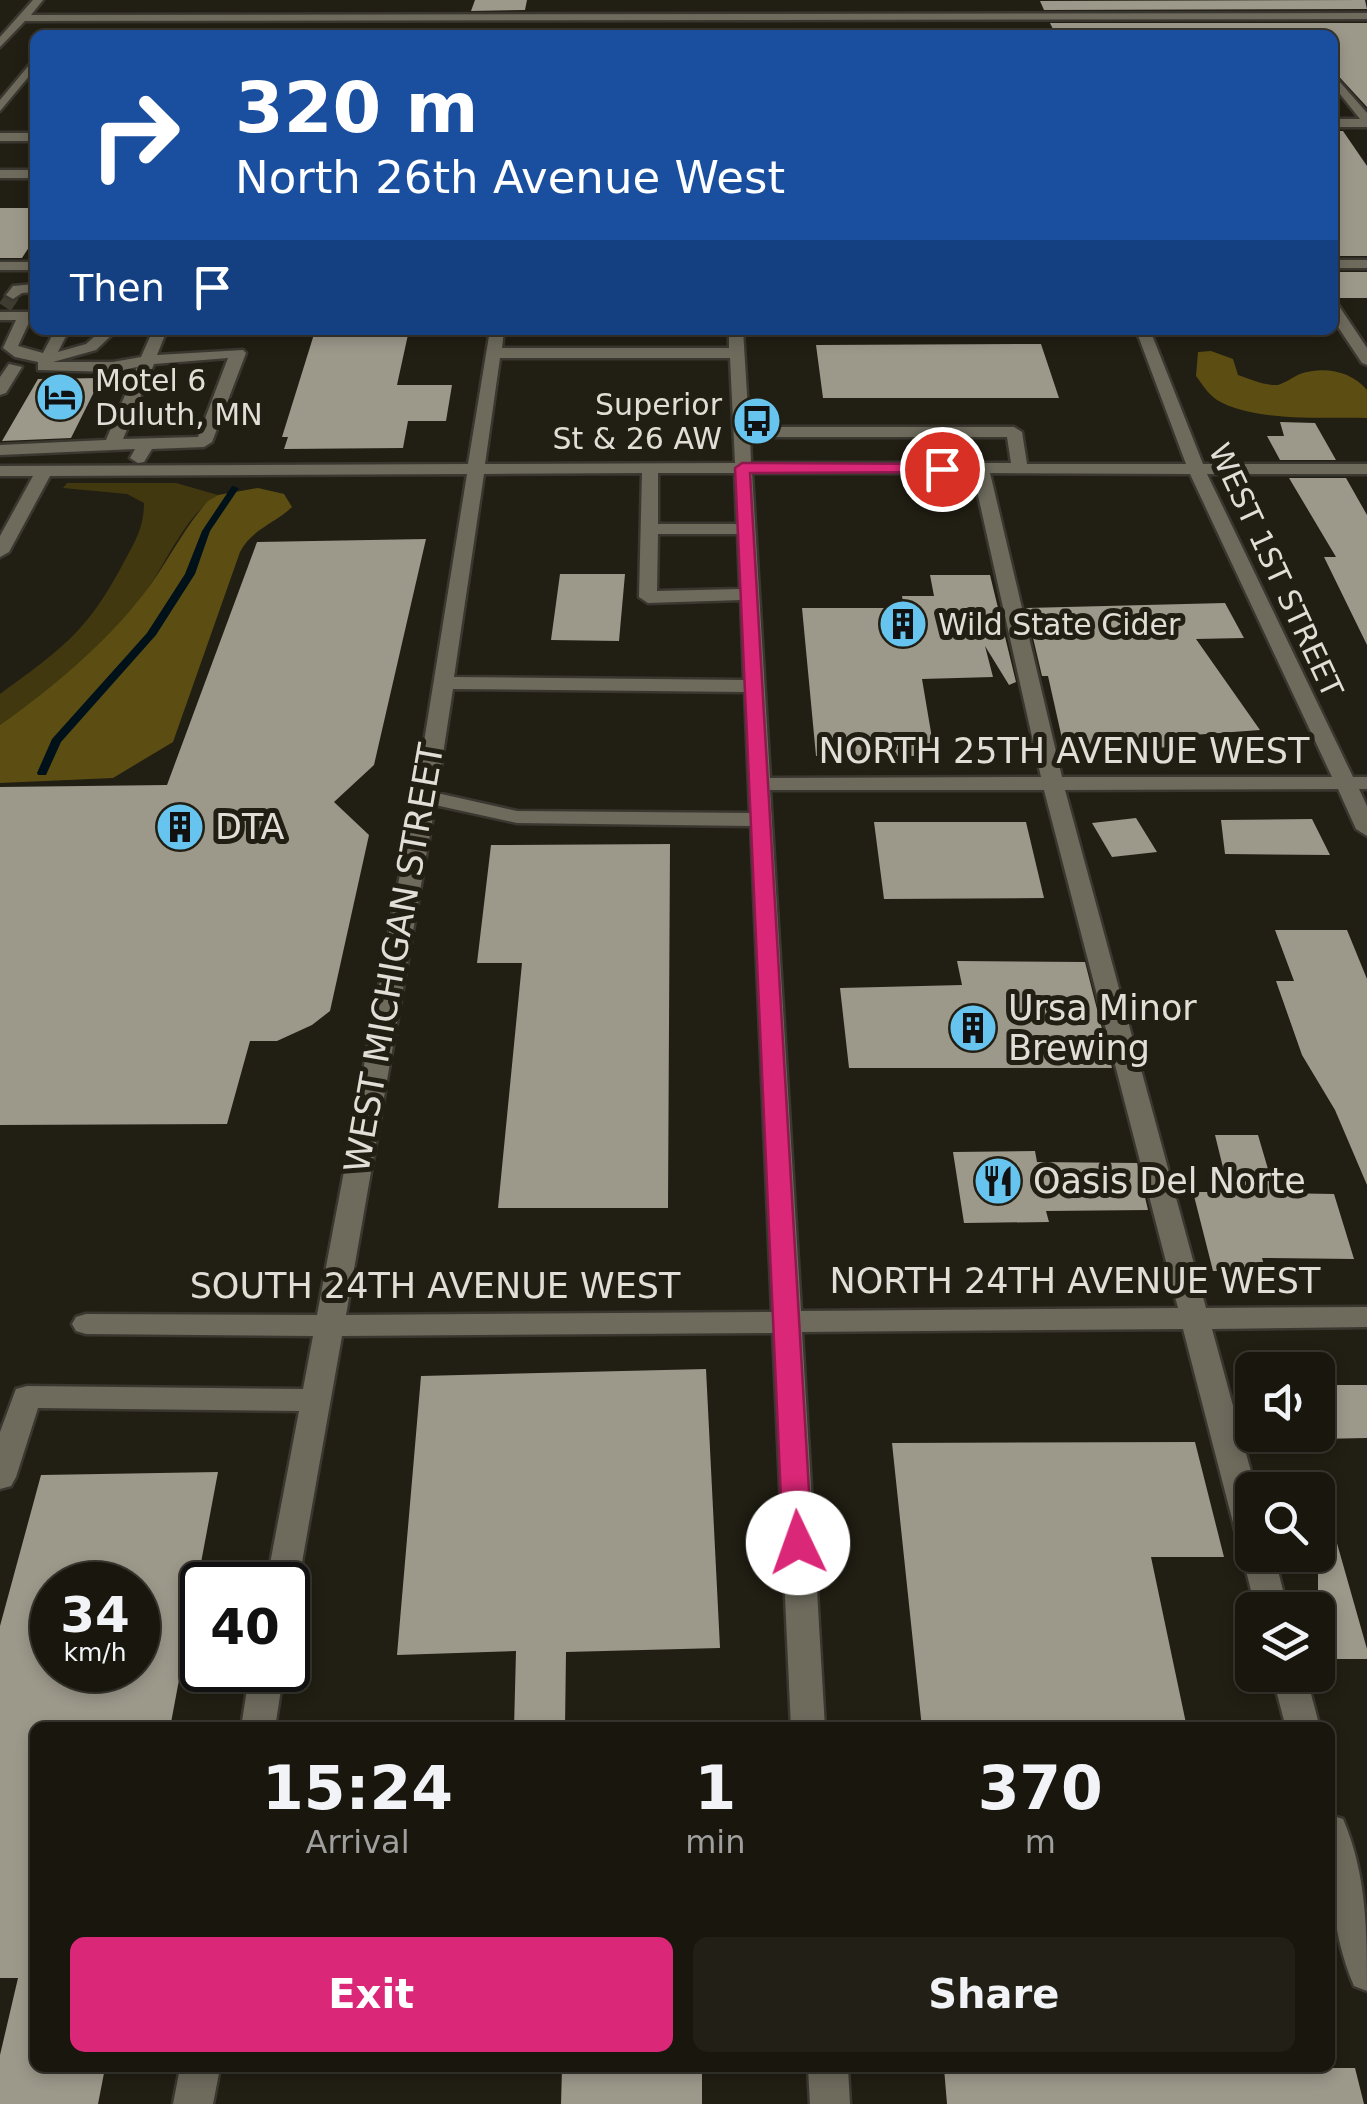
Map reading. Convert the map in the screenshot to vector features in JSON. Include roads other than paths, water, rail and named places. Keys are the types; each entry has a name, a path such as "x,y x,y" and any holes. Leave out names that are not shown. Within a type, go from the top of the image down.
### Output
{"street":[{"path":"0,44 38,0"},
{"path":"315,17 325,0"},
{"path":"548,30 553,0"},
{"path":"715,0 717,30"},
{"path":"858,0 865,30"},
{"path":"987,0 1001,30"},
{"path":"1131,0 1144,20"},
{"path":"1274,0 1291,21"},
{"path":"153,17 166,4"},
{"path":"254,17 260,4"},
{"path":"376,4 452,4 450,17"},
{"path":"22,18 862,14 1291,21 1367,16"},
{"path":"202,30 211,17"},
{"path":"0,108 30,68"},
{"path":"1338,84 1367,122"},
{"path":"1338,122 1367,122"},
{"path":"0,127 30,126"},
{"path":"0,137 30,137"},
{"path":"0,174 30,174"},
{"path":"1338,264 1367,264"},
{"path":"0,266 30,266"},
{"path":"9,295 0,316 30,316"},
{"path":"1338,315 1367,360"},
{"path":"0,450 204,442 238,353 148,360 113,367 46,362 10,348 30,316"},
{"path":"46,362 60,335"},
{"path":"0,390 7,367 46,362 92,348 107,335"},
{"path":"113,444 158,335"},
{"name":"WEST MICHIGAN STREET","path":"286,1562 326,1326 426,797 496,335"},
{"path":"550,353 554,335"},
{"path":"652,353 653,335"},
{"path":"736,335 784,1321 808,1722"},
{"name":"WEST 1ST STREET","path":"1144,335 1197,470 1356,784 1367,829"},
{"path":"493,353 738,353"},
{"path":"739,432 1014,432 1020,470"},
{"path":"130,471 146,444"},
{"path":"650,468 648,597 749,594"},
{"path":"981,468 1054,784 1236,1472"},
{"path":"0,471 1367,470"},
{"path":"0,552 44,471"},
{"path":"652,529 746,530"},
{"path":"443,683 755,686"},
{"name":"NORTH 25TH AVENUE WEST","path":"760,784 1356,784"},
{"path":"426,797 517,816 762,820"},
{"name":"NORTH 24TH AVENUE WEST","path":"784,1321 1367,1317"},
{"name":"SOUTH 24TH AVENUE WEST","path":"86,1324 326,1326 784,1321"},
{"path":"0,1477 27,1397 313,1400"},
{"path":"259,1722 264,1692"},
{"path":"1293,1692 1301,1722"},
{"path":"1335,1851 1367,1974"},
{"path":"194,2104 199,2072"},
{"path":"828,2072 830,2104"}],"waterway":[{"path":"42,773 56,741 151,635 190,574 206,531 235,488"}],"tunnel":[{"path":"5,307 13,295"}],"place":[{"name":"Motel 6 Duluth, MN","path":"60,397"},
{"name":"Superior St & 26 AW","path":"757,421"},
{"name":"Wild State Cider","path":"903,624"},
{"name":"DTA","path":"180,827"},
{"name":"Ursa Minor Brewing","path":"973,1028"},
{"name":"Oasis Del Norte","path":"998,1181"}]}
